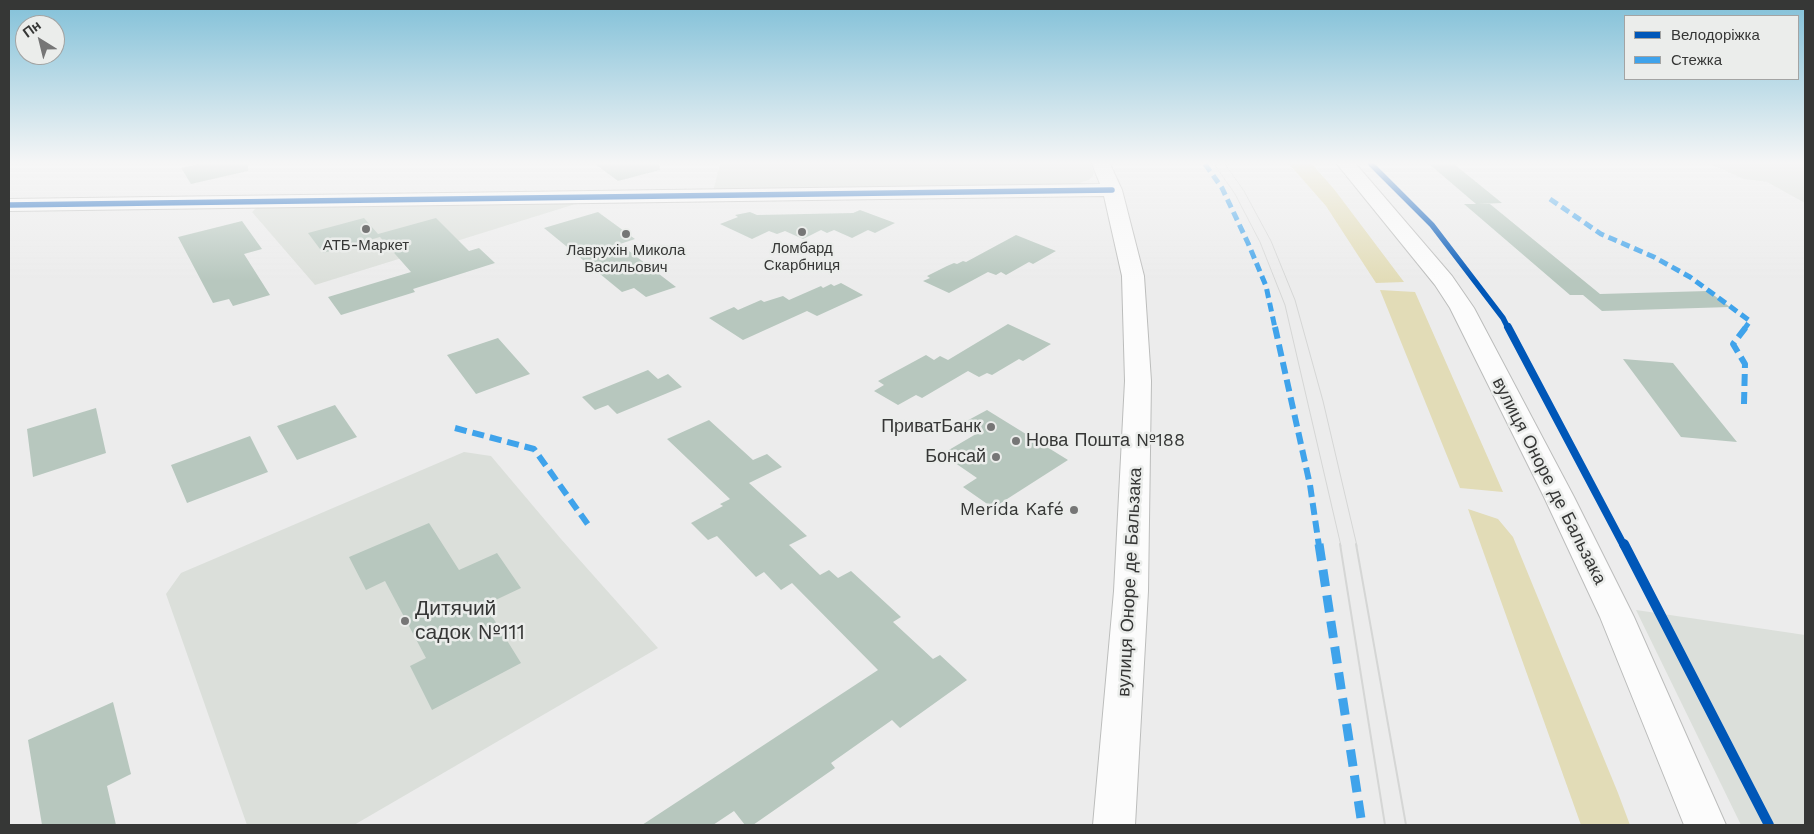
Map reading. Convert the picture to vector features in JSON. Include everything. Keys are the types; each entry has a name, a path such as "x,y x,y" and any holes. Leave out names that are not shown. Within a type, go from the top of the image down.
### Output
{"street":[{"path":"9,205 90,203"},
{"name":"вулиця Оноре де Бальзака","path":"1113,203 1133,276 1138,381 1131,591 1114,825"},
{"name":"вулиця Оноре де Бальзака","path":"1379,203 1444,281 1462,308 1559,497 1617,616 1705,825"}],"shaded area":[{"path":"579,203 315,285 252,212 259,205"},
{"path":"1323,203 1344,203 1404,282 1376,283"},
{"path":"1380,290 1415,292 1503,492 1460,488"},
{"name":"Дитячий садок №111","path":"464,452 491,456 561,539 658,648 354,825 247,825 166,594 181,573"},
{"path":"1468,509 1498,519 1513,537 1630,825 1581,825"},
{"path":"1636,610 1805,635 1805,825 1741,825"}],"building":[{"path":"1475,203 1502,203 1478,204 1490,204 1600,294 1708,291 1730,307 1602,311 1583,295 1570,295 1464,204 1476,204"},
{"path":"860,210 895,223 875,233 868,230 852,238 834,230 827,233 821,230 803,239 785,231 777,234 769,231 752,239 720,224 738,217 735,215 750,212 757,215 853,213"},
{"path":"598,212 635,239 620,244 676,287 646,297 634,288 622,292 544,228"},
{"path":"364,218 378,234 436,218 469,251 479,248 495,263 413,289 415,292 341,315 328,297 411,272 380,237 323,253 308,233"},
{"path":"242,221 262,249 244,254 270,295 233,306 229,299 213,303 178,237"},
{"path":"1016,235 1056,251 1033,264 1029,262 1006,275 1001,272 996,275 988,272 949,293 923,281 930,278 927,276 947,266 963,261 966,262"},
{"path":"841,283 863,295 817,316 807,311 743,340 709,318 734,307 738,310 761,300 764,302 783,296 789,300 821,286 823,288 831,284 834,286"},
{"path":"1008,324 1051,344 1023,361 1019,359 992,375 987,373 979,377 968,371 922,398 916,395 898,405 874,391 884,385 878,381 926,355 934,360 940,356 948,360"},
{"path":"498,338 530,374 476,394 447,355"},
{"path":"1623,359 1673,363 1737,442 1681,437"},
{"path":"648,370 658,379 668,374 682,387 617,414 608,405 595,410 582,397"},
{"path":"335,405 357,437 297,460 277,426"},
{"path":"96,408 106,453 33,477 27,429"},
{"path":"987,410 1068,460 993,508 963,487 977,478 942,454 976,434 961,424"},
{"path":"709,420 753,460 767,454 782,467 749,483 807,536 789,545 820,575 829,570 838,578 851,571 901,617 893,622 933,659 940,655 967,680 900,728 892,720 831,763 835,768 753,825 745,825 734,811 713,825 642,825 878,670 792,583 781,590 764,572 756,577 717,536 708,540 691,523 723,506 720,504 730,499 667,439"},
{"path":"250,436 268,472 187,503 171,465"},
{"path":"429,523 459,570 497,553 521,588 485,605 521,663 432,710 410,666 426,658 385,581 366,590 349,557"},
{"path":"113,702 131,774 107,786 116,825 42,825 28,740"}],"tram line":[{"path":"1240,203 1260,242 1285,305 1341,546"},
{"path":"1250,203 1271,241 1295,300 1323,401 1357,546"},
{"path":"1340,544 1385,825"},
{"path":"1356,544 1406,825"}],"marked path":[{"path":"1229,203 1266,286 1310,485 1362,825"},
{"path":"1556,203 1601,234 1654,257 1690,277 1750,321 1733,344 1745,364 1744,404"},
{"path":"455,428 534,449 589,526"}],"cycle path":[{"path":"9,205 162,203"},
{"path":"1410,203 1432,225 1503,318 1674,639 1769,825"}],"place":[{"name":"АТБ-Маркет","path":"366,229"},
{"name":"Ломбард Скарбниця","path":"802,232"},
{"name":"Лаврухін Микола Васильович","path":"626,234"},
{"name":"ПриватБанк","path":"991,427"},
{"name":"Нова Пошта №188","path":"1016,441"},
{"name":"Бонсай","path":"996,457"},
{"name":"Merída Kafé","path":"1074,510"},
{"name":"Дитячий садок №111","path":"405,621"}]}
